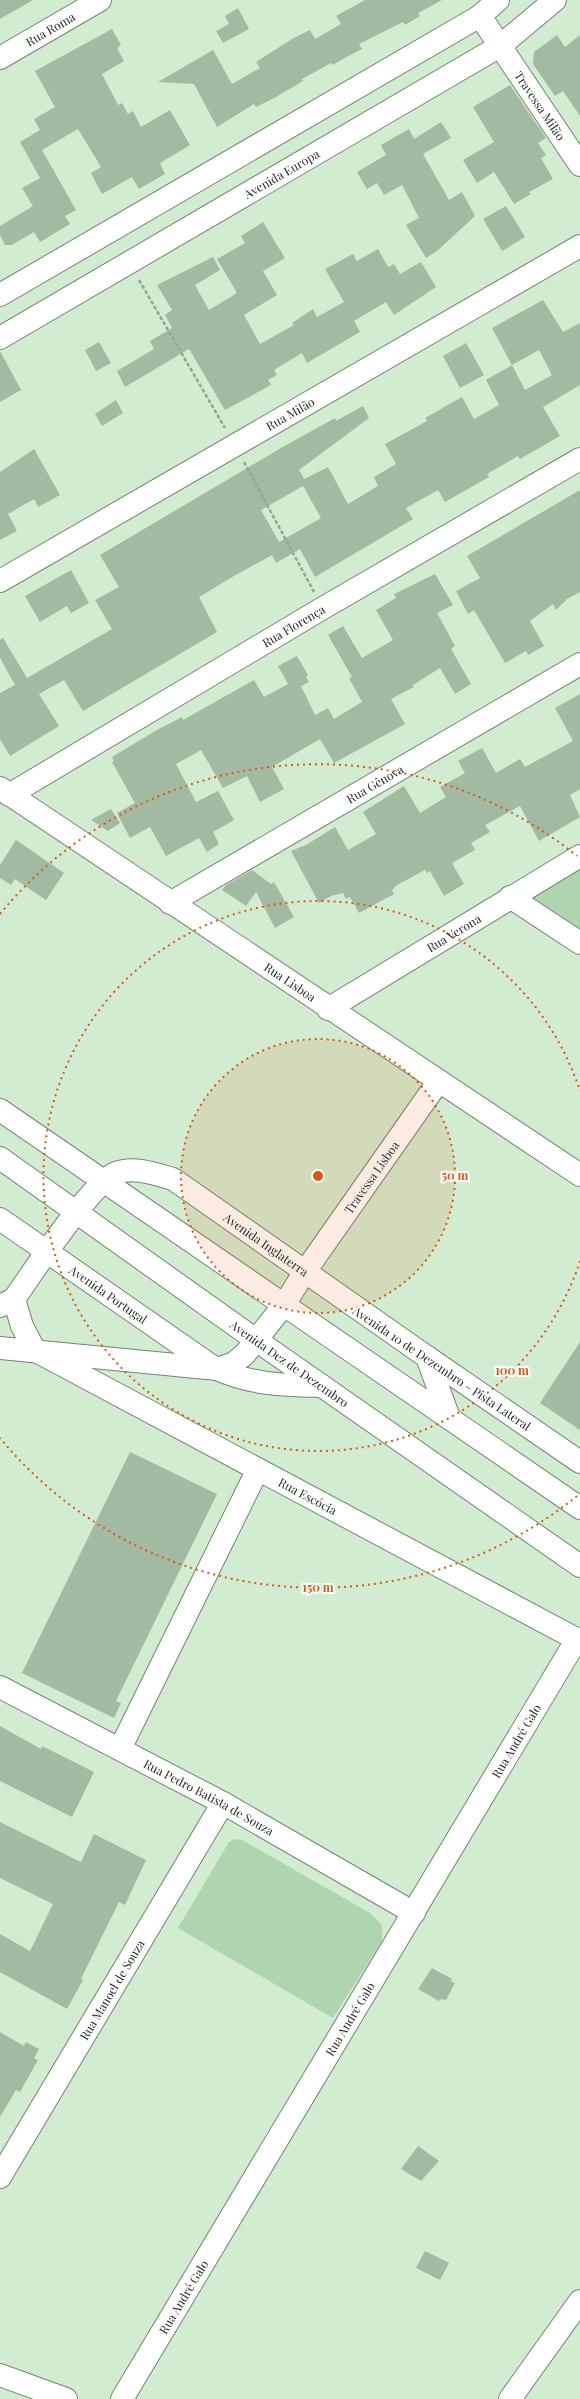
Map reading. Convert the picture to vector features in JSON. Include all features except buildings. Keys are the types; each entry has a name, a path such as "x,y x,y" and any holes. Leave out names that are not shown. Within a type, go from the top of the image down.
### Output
{"main road":[{"name":"Rua Roma","path":"0,58 100,0"},
{"path":"0,295 480,16 498,0"},
{"name":"Avenida Europa","path":"2,331 500,46 555,0"},
{"name":"Travessa Milão","path":"480,16 580,165"},
{"name":"Rua Milão","path":"0,581 580,246"},
{"name":"Rua Florença","path":"4,792 580,459"},
{"name":"Rua Gênova","path":"170,903 580,664"},
{"name":"Rua Lisboa","path":"4,792 580,1175"},
{"name":"Rua Verona","path":"328,1008 580,856"},
{"path":"510,897 580,943"},
{"name":"Travessa Lisboa","path":"304,1273 438,1082"},
{"path":"0,1110 580,1508"},
{"name":"Avenida Dez de Dezembro","path":"0,1158 256,1340 580,1566"},
{"name":"Avenida Inglaterra","path":"0,1348 216,1369 234,1363 245,1354 284,1305 304,1273 173,1179 144,1170 117,1173 103,1181 7,1302"},
{"name":"Avenida Portugal","path":"0,1218 216,1369"},
{"name":"Avenida 10 de Dezembro - Pista Lateral","path":"304,1273 580,1462"},
{"path":"7,1302 35,1351"},
{"name":"Rua Escócia","path":"35,1351 578,1640"},
{"path":"427,1357 449,1418"},
{"path":"216,1369 239,1379 276,1385 322,1386"},
{"path":"120,1749 258,1469"},
{"name":"Rua André Galo","path":"122,2399 578,1640"},
{"name":"Rua Pedro Batista de Souza","path":"0,1687 223,1803 414,1913"},
{"name":"Rua Manoel de Souza","path":"0,2177 223,1803"},
{"path":"510,2399 580,2300"},
{"path":"0,2375 66,2399"}],"green space":[{"path":"580,860 580,943 510,897"},
{"path":"236,1839 242,1840 370,1913 382,1925 382,1941 333,2018 178,1928 229,1842"}]}
